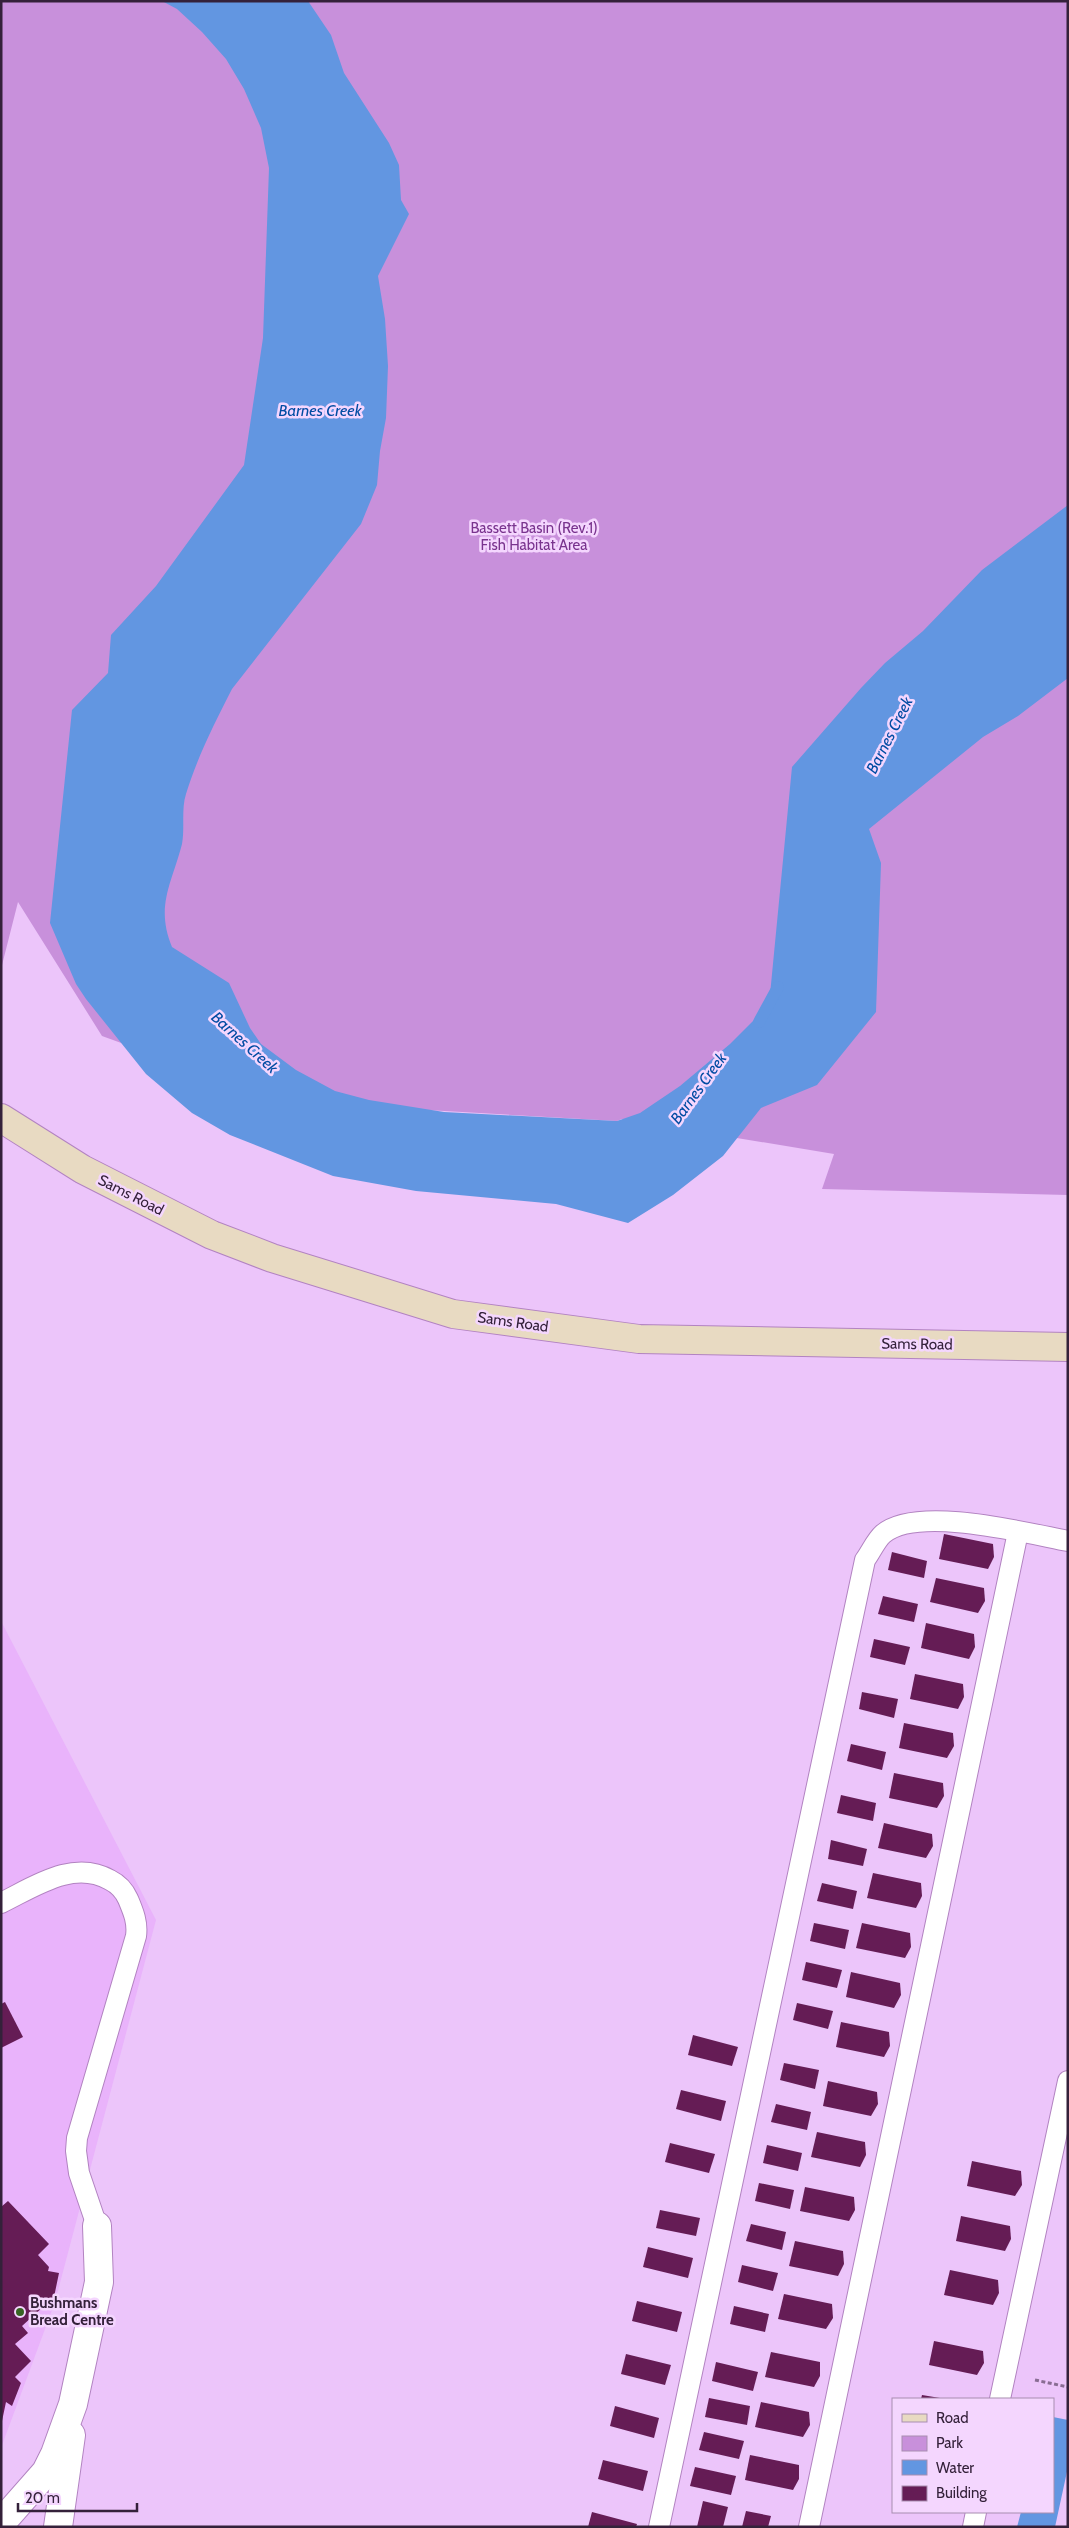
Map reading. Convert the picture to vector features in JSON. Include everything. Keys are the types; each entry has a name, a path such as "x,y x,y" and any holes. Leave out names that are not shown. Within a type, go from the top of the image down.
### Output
{"main road":[{"name":"Sams Road","path":"1,1118 82,1169 212,1235 272,1258 453,1314 639,1339 1068,1347"}],"street":[{"path":"1,2523 46,2472 55,2454 72,2404 99,2282 97,2226"},
{"path":"58,2527 70,2457 72,2404"}],"lane":[{"path":"659,2527 865,1560 883,1534 914,1521 961,1521 1068,1541"},
{"path":"809,2527 1018,1532"},
{"path":"1,1903 50,1878 76,1872 88,1873 107,1878 123,1889 135,1918 137,1930 78,2138 76,2156 79,2173 97,2226"},
{"path":"1000,2398 1068,2081"},
{"path":"973,2527 976,2513"}],"shaded area":[{"path":"1,1621 156,1920 55,2302 1,2448"}],"green space":[{"name":"Bassett Basin (Rev.1) Fish Habitat Area","path":"1,1 1068,1 1068,1195 822,1189 834,1154 622,1119 617,1121 427,1110 399,1144 102,1036 18,902 1,969"}],"water":[{"name":"Barnes Creek","path":"162,1 308,1 331,35 344,73 389,143 399,165 401,200 409,214 378,276 385,319 388,366 386,418 380,451 377,485 361,524 232,689 201,754 186,794 182,844 165,907 167,932 172,947 229,983 250,1028 261,1044 296,1070 335,1091 369,1100 444,1112 617,1121 640,1113 680,1086 730,1044 769,1005 792,767 885,663 923,631 982,570 1068,505 1068,678 1018,716 983,737 869,829 881,863 876,1012 817,1085 761,1108 723,1156 673,1195 628,1223 556,1204 416,1191 333,1176 230,1135 192,1113 146,1074 76,984 50,923 72,710 108,673 111,635 156,586 244,465 263,338 269,168 261,128 244,89 226,59 202,32 177,9"},
{"path":"1054,2417 1068,2420 1068,2467 1055,2527 1017,2527 1021,2513 1054,2513"}],"building":[{"path":"944,1534 993,1544 994,1557 988,1569 939,1559"},
{"path":"892,1552 927,1561 924,1578 888,1570"},
{"path":"936,1578 984,1588 985,1601 978,1613 930,1602"},
{"path":"883,1596 918,1604 914,1622 878,1614"},
{"path":"926,1623 974,1634 975,1647 969,1659 921,1648"},
{"path":"874,1639 910,1647 905,1665 870,1657"},
{"path":"915,1674 963,1684 964,1697 958,1709 910,1699"},
{"path":"862,1692 898,1699 894,1718 859,1709"},
{"path":"904,1723 953,1733 954,1746 947,1758 899,1748"},
{"path":"851,1744 886,1752 882,1770 847,1761"},
{"path":"894,1773 943,1783 944,1796 937,1808 889,1798"},
{"path":"841,1795 876,1803 873,1821 837,1813"},
{"path":"884,1823 932,1834 933,1846 926,1858 878,1848"},
{"path":"831,1840 867,1849 863,1866 828,1859"},
{"path":"873,1873 921,1883 922,1896 916,1908 867,1898"},
{"path":"822,1883 857,1891 853,1909 817,1901"},
{"path":"814,1923 849,1930 845,1949 810,1941"},
{"path":"862,1923 910,1933 911,1947 905,1958 856,1948"},
{"path":"806,1962 842,1970 837,1988 802,1980"},
{"path":"851,1972 900,1983 901,1995 894,2008 846,1997"},
{"path":"5,2002 23,2037 1,2048 1,2004"},
{"path":"797,2003 833,2011 828,2029 793,2020"},
{"path":"841,2022 889,2032 890,2046 884,2057 836,2047"},
{"path":"693,2035 738,2047 732,2066 688,2055"},
{"path":"784,2063 819,2070 815,2089 780,2080"},
{"path":"828,2081 877,2092 878,2104 871,2116 823,2106"},
{"path":"681,2090 726,2101 721,2121 676,2109"},
{"path":"776,2104 811,2112 807,2130 771,2122"},
{"path":"817,2132 865,2142 866,2155 860,2167 811,2157"},
{"path":"670,2143 715,2154 709,2173 665,2162"},
{"path":"767,2145 802,2153 798,2171 763,2163"},
{"path":"972,2161 1021,2171 1022,2185 1015,2196 967,2186"},
{"path":"759,2183 794,2190 790,2209 755,2201"},
{"path":"805,2187 854,2197 855,2210 849,2221 800,2211"},
{"name":"Bushmans Bread Centre","path":"8,2201 49,2244 38,2255 49,2267 48,2271 59,2273 54,2297 22,2326 28,2333 15,2344 31,2361 15,2377 21,2383 12,2406 6,2402 2,2421 1,2207"},
{"path":"660,2210 700,2218 696,2236 656,2228"},
{"path":"961,2216 1010,2226 1011,2239 1005,2251 956,2241"},
{"path":"751,2224 786,2232 782,2250 746,2241"},
{"path":"795,2241 843,2251 844,2264 838,2276 789,2266"},
{"path":"648,2247 693,2258 688,2278 643,2267"},
{"path":"742,2265 778,2273 773,2291 738,2282"},
{"path":"950,2270 998,2280 999,2293 993,2305 944,2295"},
{"path":"784,2294 832,2304 833,2318 826,2329 778,2319"},
{"path":"637,2301 682,2312 677,2332 632,2321"},
{"path":"734,2306 769,2314 765,2332 730,2324"},
{"path":"934,2341 983,2351 984,2363 977,2375 929,2365"},
{"path":"771,2352 820,2362 820,2376 814,2387 765,2377"},
{"path":"626,2354 671,2365 665,2385 621,2374"},
{"path":"716,2362 758,2372 753,2391 712,2381"},
{"path":"922,2395 940,2398 921,2398"},
{"path":"709,2398 750,2406 747,2425 705,2417"},
{"path":"761,2402 809,2412 810,2425 803,2437 755,2427"},
{"path":"615,2406 659,2418 654,2438 610,2426"},
{"path":"704,2432 744,2441 739,2459 699,2450"},
{"path":"750,2455 799,2465 799,2479 793,2490 745,2480"},
{"path":"603,2460 648,2471 643,2491 598,2479"},
{"path":"695,2467 736,2476 731,2495 690,2486"},
{"path":"703,2501 728,2507 723,2527 697,2527"},
{"path":"746,2511 771,2516 768,2527 742,2527"},
{"path":"592,2512 637,2524 636,2527 588,2527"}],"waterway":[{"name":"Barnes Creek","path":"759,1022 778,987"}],"place":[{"name":"Bushmans Bread Centre","path":"20,2312"}]}
